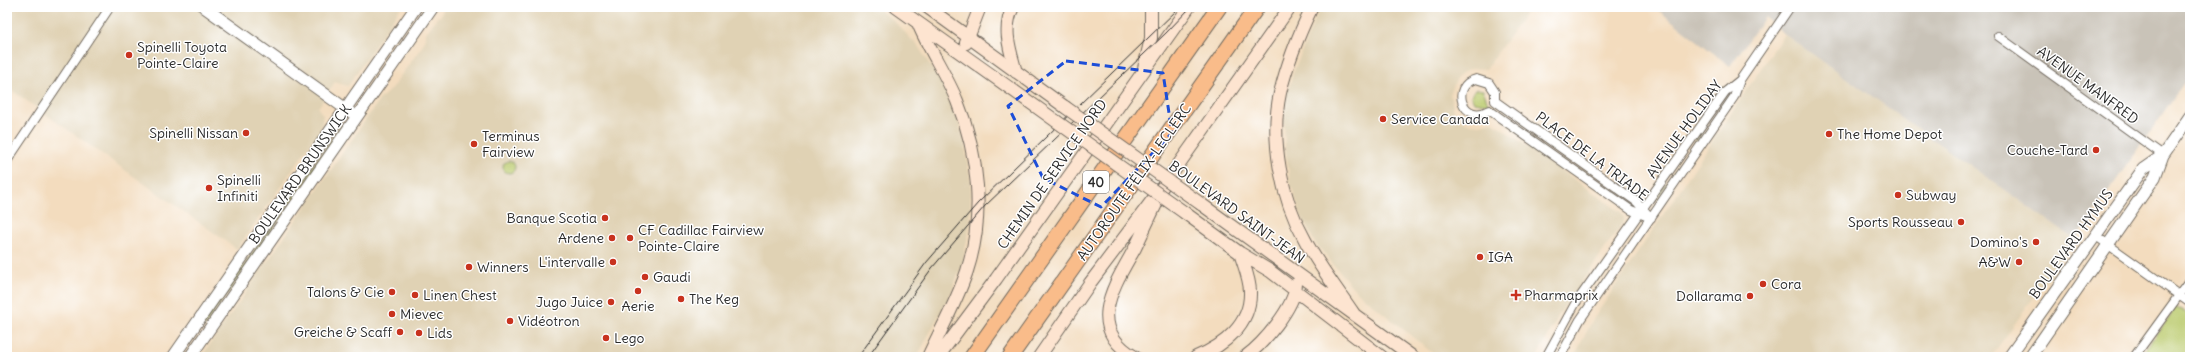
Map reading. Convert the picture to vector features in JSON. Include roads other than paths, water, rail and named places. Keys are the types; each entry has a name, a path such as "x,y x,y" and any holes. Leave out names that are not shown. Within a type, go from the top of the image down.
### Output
{"highway":[{"name":"40","path":"972,357 1219,7"},
{"name":"AUTOROUTE FÉLIX-LECLERC","path":"1010,357 1258,7"}],"main road":[{"name":"BOULEVARD SAINT-JEAN","path":"896,7 964,54 1240,253 1260,265 1382,357"},
{"name":"BOULEVARD SAINT-JEAN","path":"927,7 1413,357"},
{"path":"964,54 968,37 980,7"},
{"path":"1013,7 1008,20 1007,36 1016,72"},
{"path":"1142,74 1151,38 1152,7"},
{"name":"CHEMIN DE SERVICE NORD","path":"938,357 996,280 1189,7"},
{"path":"1039,357 1122,238 1169,178 1290,7"},
{"path":"1312,7 1289,63 1280,92 1277,128 1278,154 1286,191 1299,229 1311,250 1354,314"},
{"path":"918,23 927,46 952,88 964,119 972,147 978,193 977,227 972,256 958,292 928,357"},
{"path":"1136,357 1124,349 1115,338 1109,322 1108,302 1113,286 1135,247 1169,178"},
{"path":"1196,357 1222,343 1236,331 1245,318 1250,292 1240,253"},
{"path":"1245,357 1268,336 1296,292 1297,273"}],"street":[{"path":"8,158 110,7"},
{"path":"204,7 357,117"},
{"name":"BOULEVARD BRUNSWICK","path":"173,357 416,7"},
{"name":"BOULEVARD BRUNSWICK","path":"190,357 433,7"},
{"name":"AVENUE HOLIDAY","path":"1560,357 1580,320 1734,97 1740,80 1790,7"},
{"name":"AVENUE MANFRED","path":"1998,36 2163,154"},
{"name":"PLACE DE LA TRIADE","path":"1641,211 1637,202 1495,101 1494,89 1487,81 1476,79 1464,86 1461,96 1466,108 1477,114 1489,110 1627,208 1641,211 1651,218"},
{"name":"AVENUE HOLIDAY","path":"1546,357 1568,315 1724,92 1740,80"},
{"name":"BOULEVARD HYMUS","path":"2009,357 2143,170 2163,154 2190,116"},
{"name":"BOULEVARD HYMUS","path":"2030,357 2155,177 2163,154"},
{"path":"2096,236 2190,303"},
{"path":"2134,357 2190,280"},
{"path":"2033,325 2046,334"}],"tram line":[{"path":"858,357 926,263 978,203 1180,7"},
{"path":"868,357 932,268 985,206 1166,33 1191,7"}],"place":[{"name":"Spinelli Toyota Pointe-Claire","path":"129,55"},
{"name":"Service Canada","path":"1383,119"},
{"name":"Spinelli Nissan","path":"246,133"},
{"name":"The Home Depot","path":"1829,134"},
{"name":"Terminus Fairview","path":"474,144"},
{"name":"Couche-Tard","path":"2096,150"},
{"name":"Spinelli Infiniti","path":"209,188"},
{"name":"Subway","path":"1898,195"},
{"name":"Banque Scotia","path":"605,218"},
{"name":"Sports Rousseau","path":"1961,222"},
{"name":"Ardene","path":"612,238"},
{"name":"CF Cadillac Fairview Pointe-Claire","path":"630,238"},
{"name":"Domino's","path":"2036,242"},
{"name":"IGA","path":"1480,257"},
{"name":"L'intervalle","path":"613,262"},
{"name":"A&W","path":"2019,262"},
{"name":"Winners","path":"469,267"},
{"name":"Gaudi","path":"645,277"},
{"name":"Cora","path":"1763,284"},
{"name":"Aerie","path":"638,291"},
{"name":"Talons & Cie","path":"392,292"},
{"name":"Linen Chest","path":"415,295"},
{"name":"Pharmaprix","path":"1516,295"},
{"name":"Dollarama","path":"1750,296"},
{"name":"The Keg","path":"681,299"},
{"name":"Jugo Juice","path":"611,302"},
{"name":"Mievec","path":"392,314"},
{"name":"Vidéotron","path":"510,321"},
{"name":"Greiche & Scaff","path":"400,332"},
{"name":"Lids","path":"419,333"},
{"name":"Lego","path":"606,338"}]}
